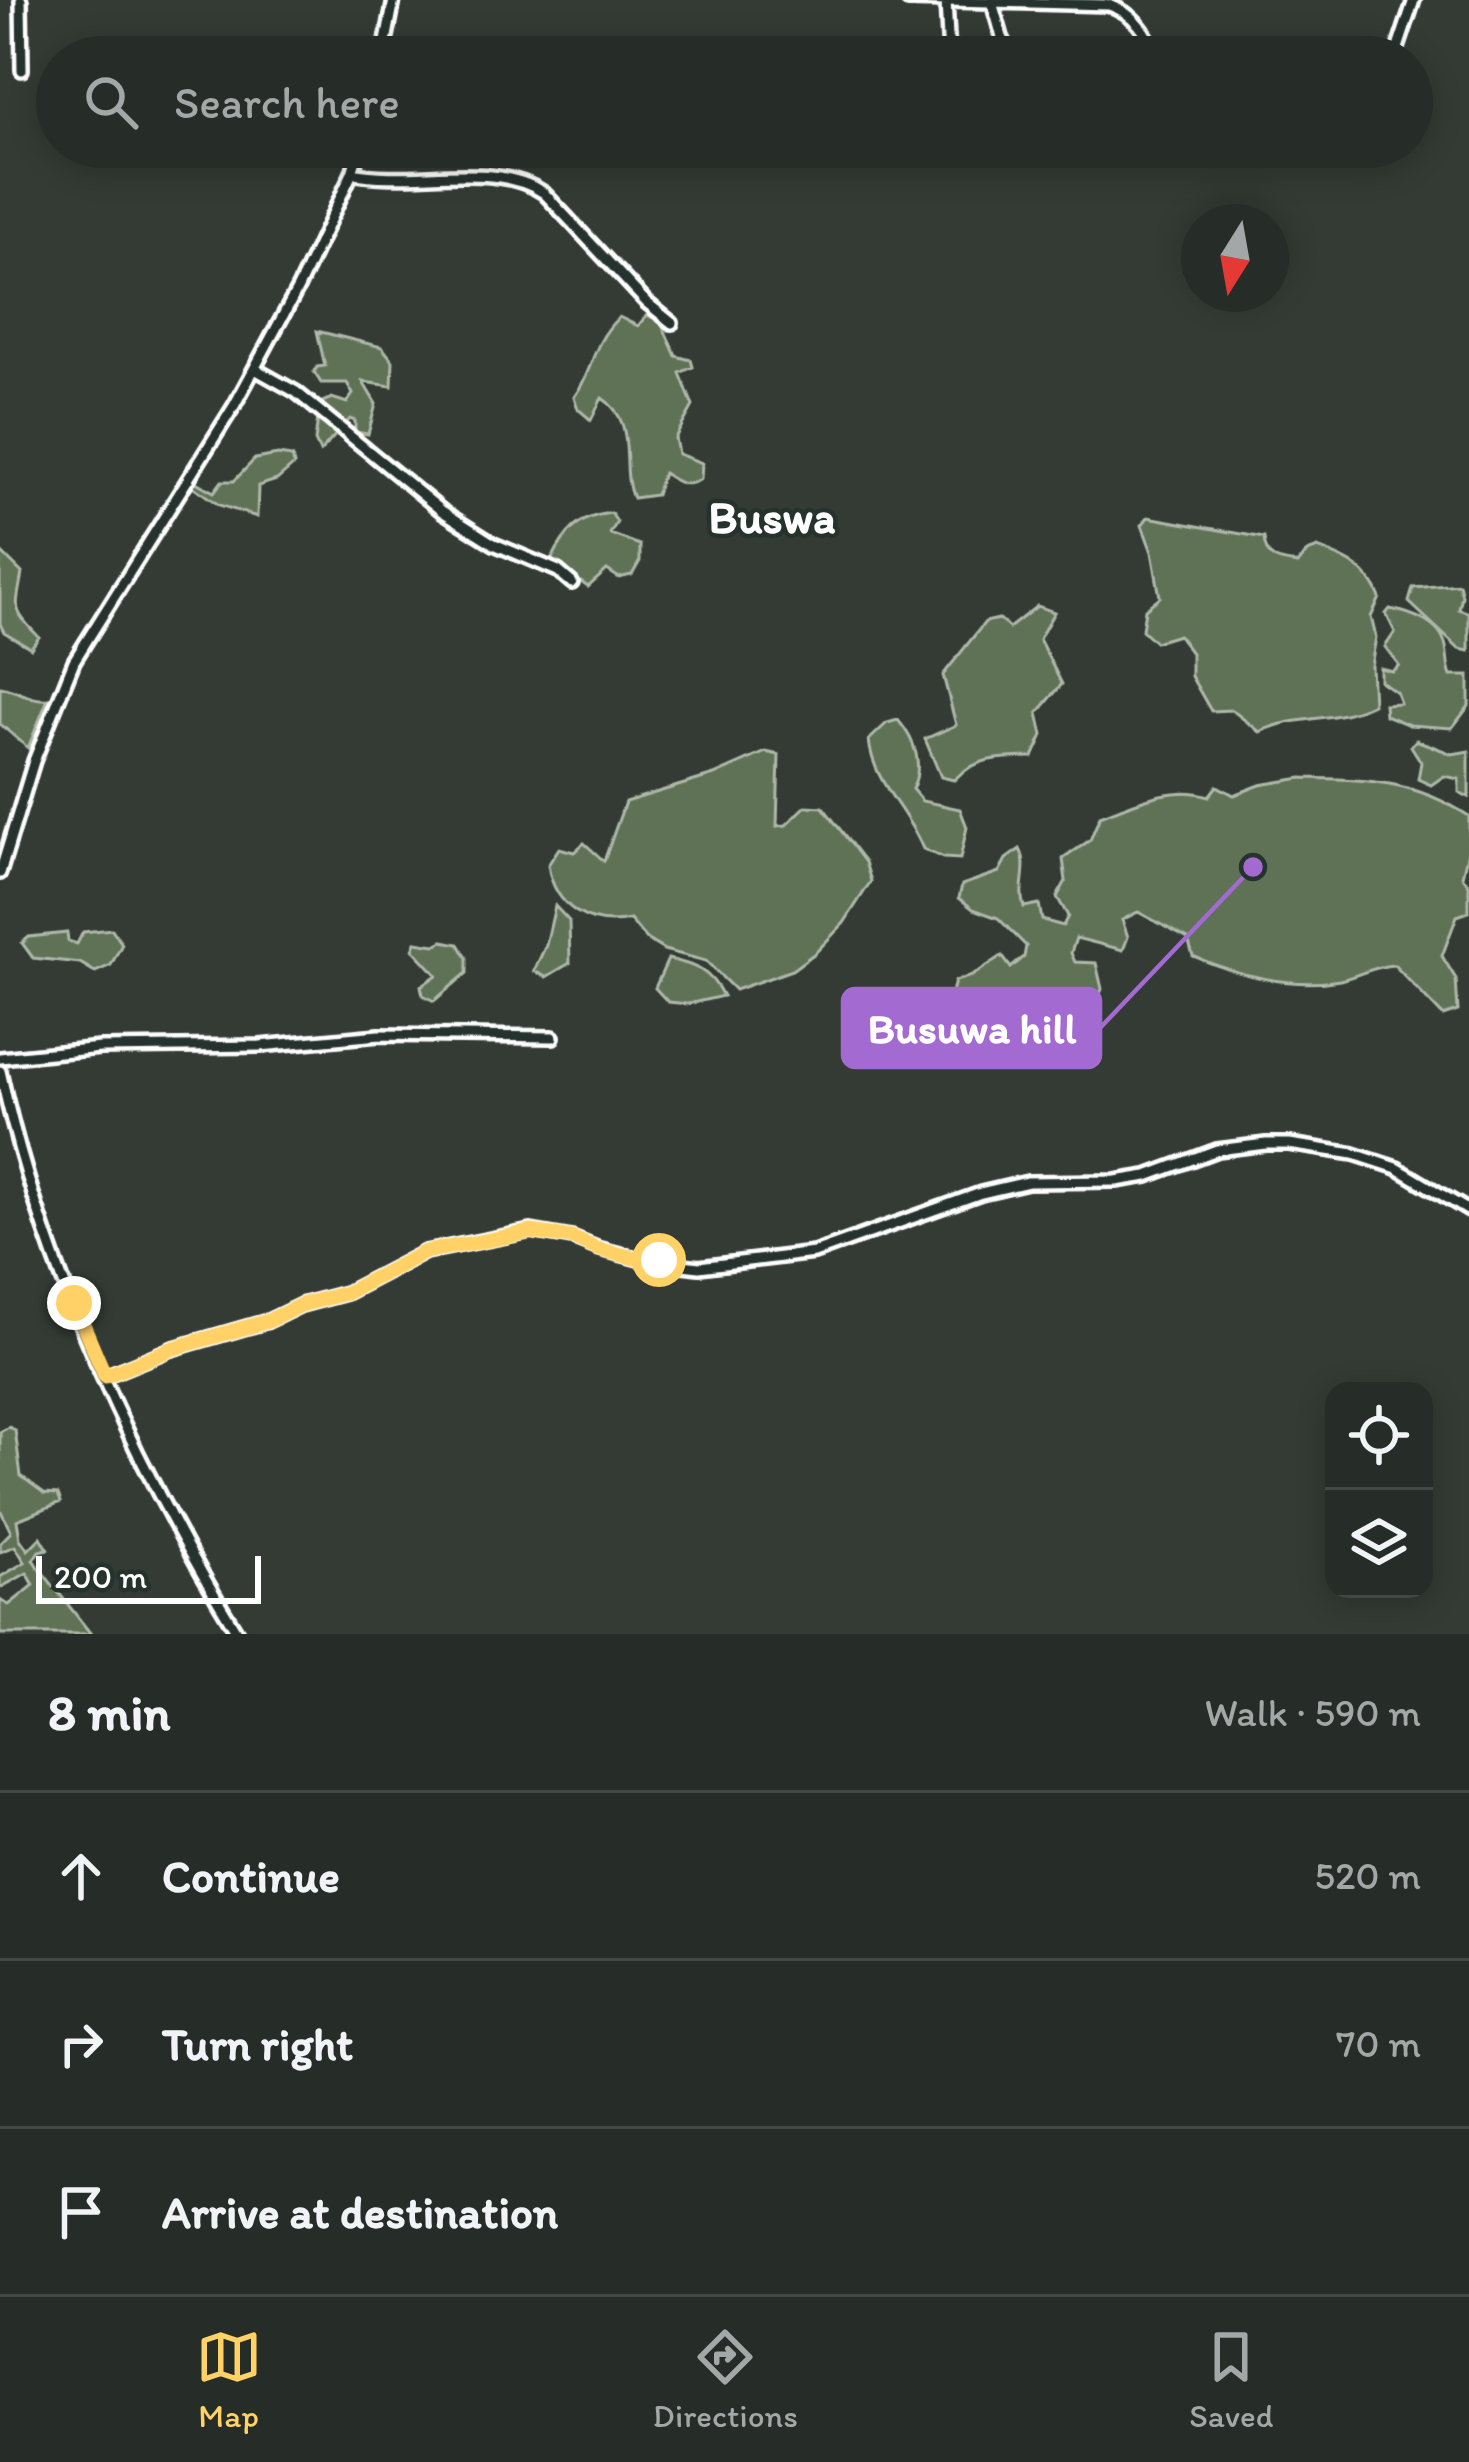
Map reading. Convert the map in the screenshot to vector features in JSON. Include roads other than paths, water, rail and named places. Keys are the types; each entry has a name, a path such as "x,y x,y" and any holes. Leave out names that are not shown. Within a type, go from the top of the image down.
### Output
{"street":[{"path":"21,0 22,70"},
{"path":"387,36 394,0"},
{"path":"908,0 1109,5 1127,11 1147,36"},
{"path":"1402,36 1414,0"},
{"path":"946,1 948,36"},
{"path":"992,2 1002,36"},
{"path":"0,873 34,761 74,661 255,369 354,168"},
{"path":"352,173 528,182 672,323"},
{"path":"255,369 296,392 442,511 494,544 558,571 572,583"},
{"path":"0,1058 100,1048 260,1046 379,1035 554,1037"},
{"path":"0,1071 14,1135 54,1258 155,1489 238,1634"},
{"path":"105,1376 171,1349 346,1293 425,1252 531,1232 572,1238 643,1260 699,1267 814,1252 981,1192 1028,1182 1147,1176 1217,1150 1266,1144 1354,1154 1397,1168 1469,1211"}],"place":[{"name":"Busuwa hill","path":"1253,867"}],"district":[{"name":"Buswa","path":"772,517"}]}
